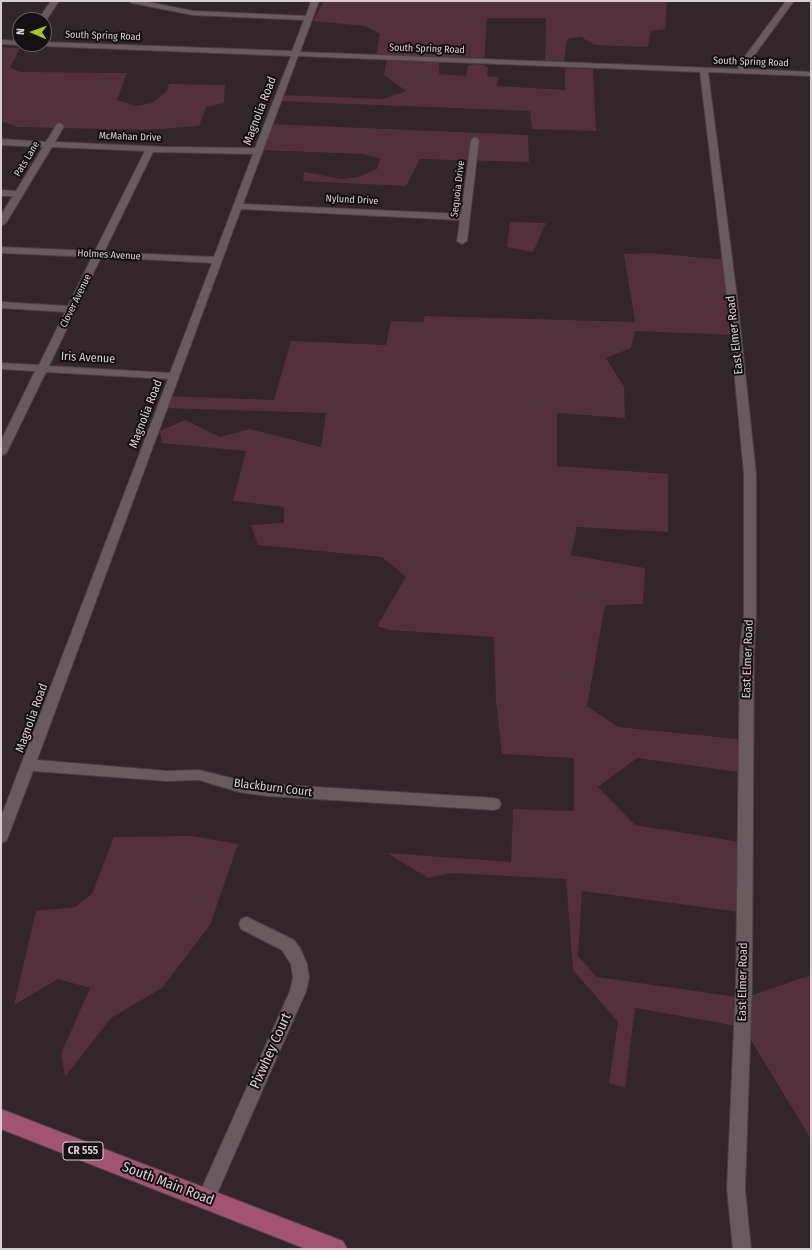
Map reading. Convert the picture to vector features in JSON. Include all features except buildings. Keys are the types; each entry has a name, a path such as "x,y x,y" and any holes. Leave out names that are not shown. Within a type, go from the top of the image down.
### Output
{"main road":[{"name":"South Main Road","path":"1,1119 335,1249"}],"street":[{"path":"47,12 55,1"},
{"path":"132,1 193,13 309,18"},
{"name":"Magnolia Road","path":"1,837 315,1"},
{"path":"740,72 743,65 790,1"},
{"path":"1,42 12,43"},
{"name":"South Spring Road","path":"52,44 811,74"},
{"name":"East Elmer Road","path":"704,70 732,297 750,474 750,614 746,659 744,982 736,1189 742,1249"},
{"name":"Pats Lane","path":"1,223 60,126"},
{"name":"Sequoia Drive","path":"462,241 475,140"},
{"name":"McMahan Drive","path":"1,142 150,149 259,151"},
{"name":"Clover Avenue","path":"1,452 150,149"},
{"path":"1,193 19,194"},
{"name":"Nylund Drive","path":"238,206 466,217"},
{"name":"Holmes Avenue","path":"1,250 218,260"},
{"path":"1,305 72,309"},
{"name":"Iris Avenue","path":"1,366 174,376"},
{"name":"Blackburn Court","path":"28,765 167,776 199,775 239,786 267,790 494,804"},
{"name":"Pixwhey Court","path":"206,1199 298,991 301,978 299,964 288,945 247,924"}],"shaded area":[{"path":"324,1 667,1 665,29 651,31 648,47 595,45 581,37 567,39 564,62 545,64 546,18 487,18 484,61 440,60 439,74 466,76 468,65 479,64 488,67 487,76 498,77 497,86 565,90 565,68 593,69 596,131 532,129 530,111 277,101 279,95 383,99 406,91 384,75 387,58 376,57 380,34 365,26 313,21"},
{"path":"1,47 12,48 12,52 18,52 10,68 21,72 127,73 117,100 136,106 152,103 167,91 169,84 225,85 224,103 206,107 199,126 149,130 18,127 1,121"},
{"path":"269,124 528,135 529,162 420,159 406,186 303,181 304,172 341,179 358,177 377,169 380,159 364,154 259,150"},
{"path":"510,222 546,223 533,252 507,247"},
{"path":"650,253 726,260 736,335 635,331 631,348 606,358 624,387 625,418 557,413 557,466 668,474 668,532 577,527 571,555 645,568 643,604 605,605 587,706 618,727 747,740 746,773 637,758 598,787 635,825 746,843 747,913 582,891 578,956 597,977 744,998 811,975 811,1139 743,1027 635,1008 625,1088 609,1083 618,1022 573,970 566,879 451,873 428,878 387,853 511,862 513,809 574,811 574,758 502,754 496,702 494,637 390,630 377,626 406,577 382,557 258,545 251,525 284,523 284,507 233,501 246,451 162,443 160,431 185,420 220,437 250,429 321,447 326,413 163,408 167,396 274,400 291,341 386,345 391,321 423,322 425,316 635,322 624,254"},
{"path":"191,836 238,844 210,925 162,988 111,1018 65,1077 61,1054 90,988 58,979 14,1005 36,911 75,907 92,894 114,837"}]}
